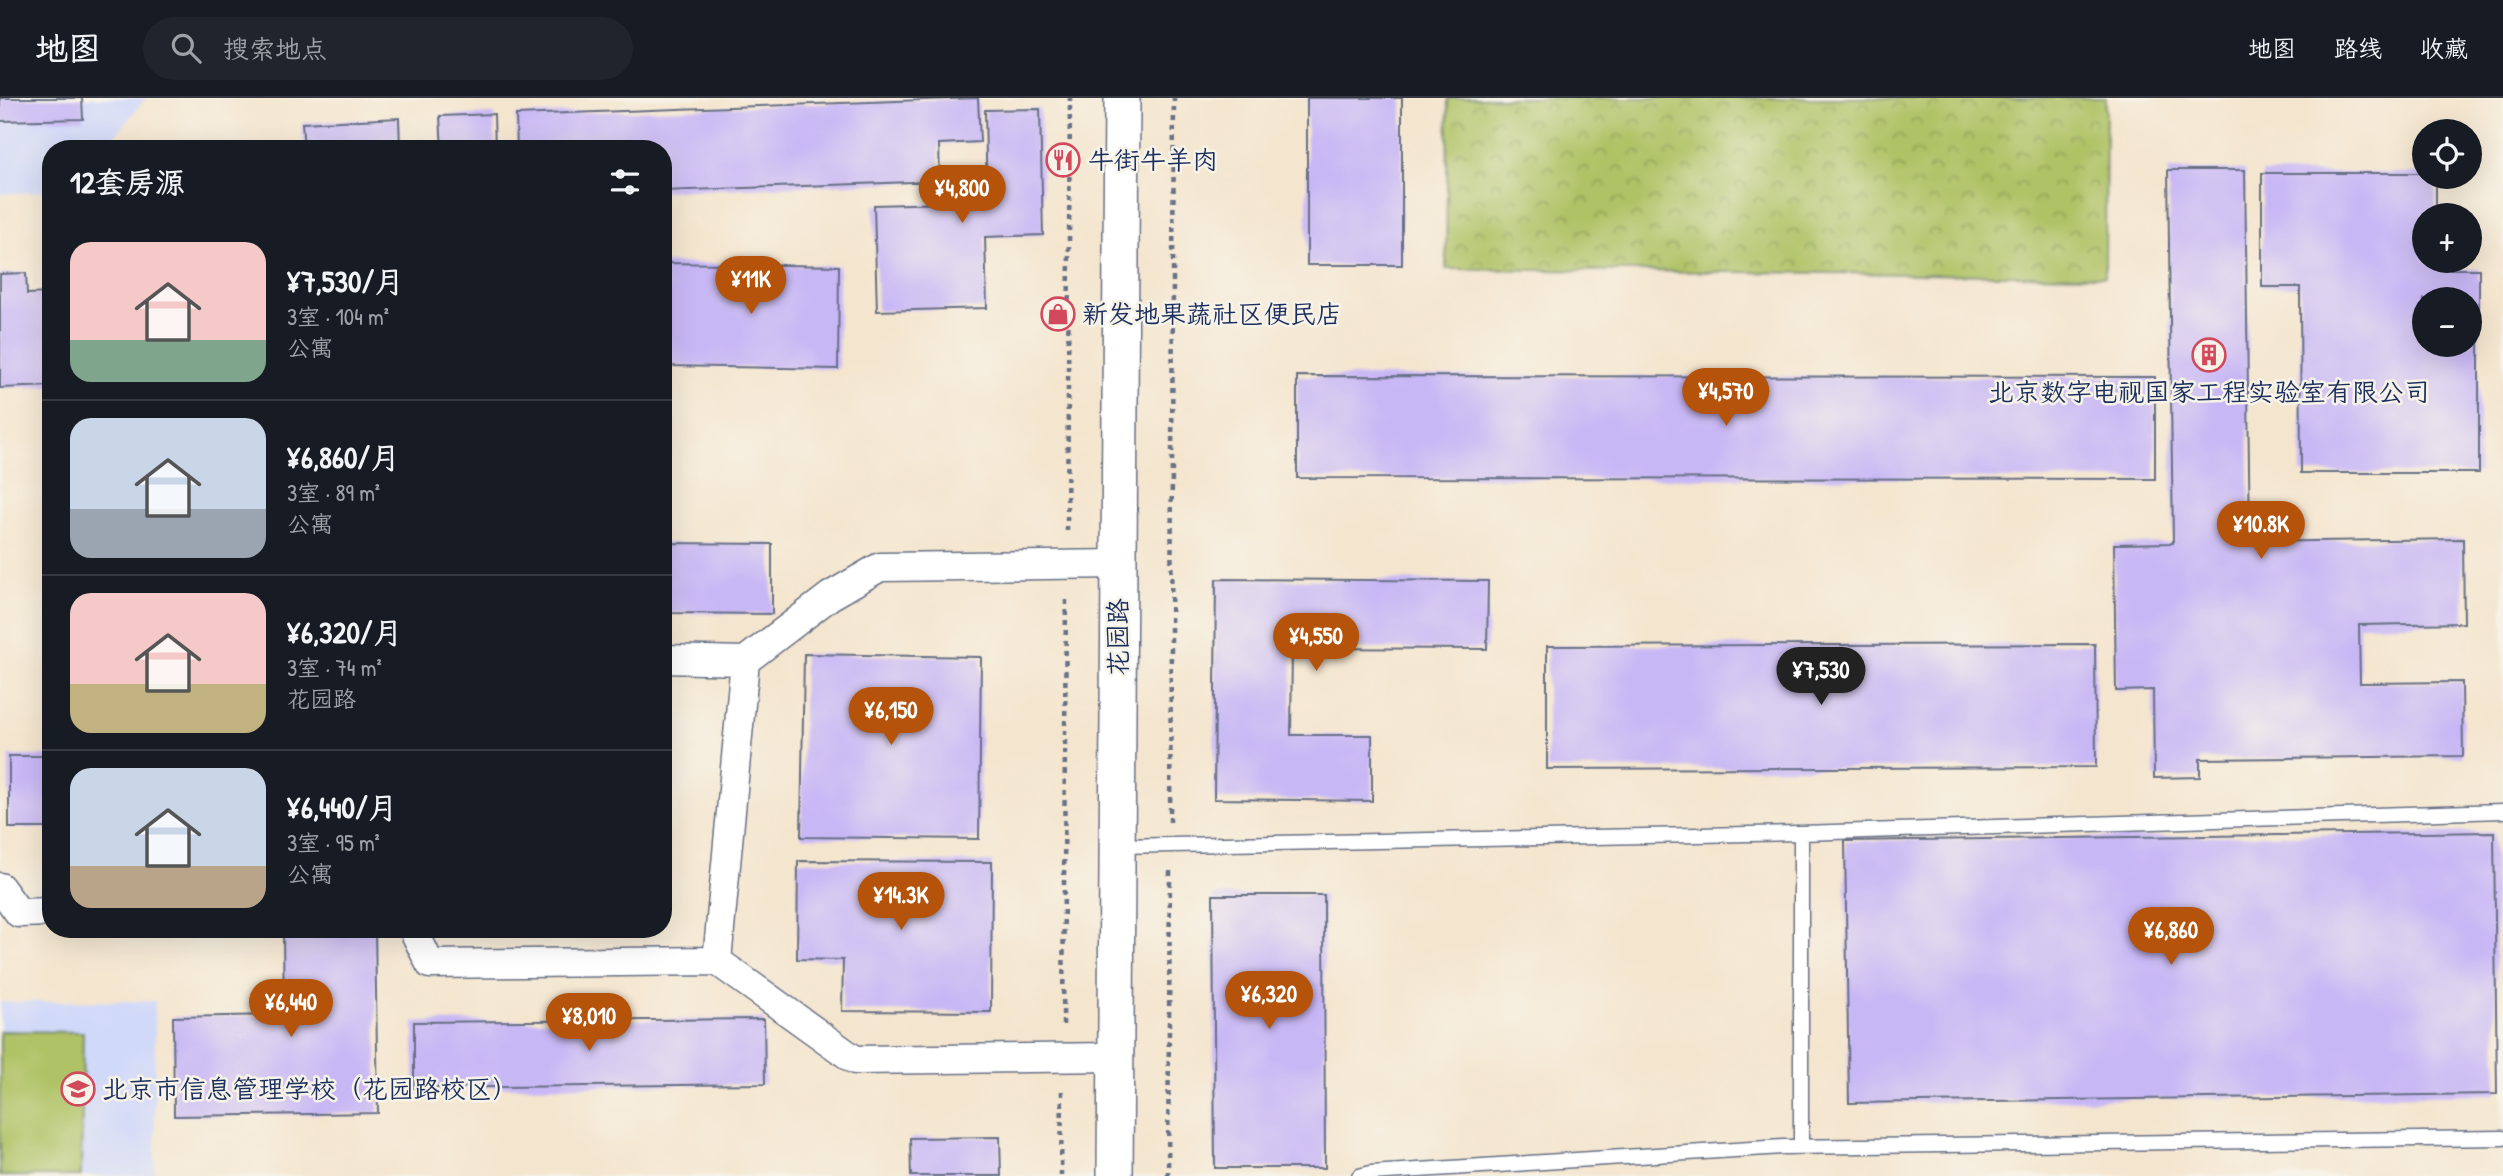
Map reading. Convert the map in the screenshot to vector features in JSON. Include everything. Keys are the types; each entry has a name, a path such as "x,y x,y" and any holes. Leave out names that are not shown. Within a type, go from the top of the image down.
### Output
{"street":[{"name":"花园路","path":"1115,1176 1122,98"},
{"path":"672,659 745,660 830,596 880,567 1119,564"},
{"path":"717,961 745,660"},
{"path":"0,887 19,913 42,912"},
{"path":"417,938 430,964 717,961 855,1060 1116,1057"}],"lane":[{"path":"1117,846 1801,833 2503,811"},
{"path":"1801,833 1801,1147"},
{"path":"1359,1176 1371,1173 1801,1147 2503,1138"}],"path":[{"path":"1061,1176 1070,98"},
{"path":"1168,1176 1174,98"}],"shaded area":[{"path":"0,98 146,98 111,140 42,140 42,190 0,194"},
{"name":"北京市信息管理学校（花园路校区）","path":"155,1001 155,1176 0,1176 0,1002"}],"green space":[{"path":"1448,98 2106,98 2105,276 1446,269"},
{"path":"0,1031 83,1032 81,1176 0,1176"}],"building":[{"path":"0,98 82,98 83,119 0,121"},
{"path":"978,98 980,142 939,144 940,181 672,191 672,140 517,140 516,115"},
{"path":"1307,98 1402,98 1402,265 1307,265"},
{"path":"1040,109 1043,235 985,237 987,308 877,311 874,205 987,202 985,110"},
{"path":"494,114 495,140 441,140 440,116"},
{"path":"399,118 400,140 303,140 302,123"},
{"name":"北京数字电视国家工程实验室有限公司","path":"2168,170 2245,170 2250,542 2463,539 2464,623 2359,625 2360,683 2462,682 2463,756 2200,759 2200,777 2154,778 2153,690 2116,691 2114,544 2173,543"},
{"path":"2262,173 2412,173 2412,189 2436,189 2436,203 2412,203 2412,273 2479,273 2479,287 2412,287 2412,357 2479,357 2479,473 2301,473 2300,287 2262,287"},
{"path":"672,263 839,266 838,369 672,366"},
{"path":"26,273 27,294 42,293 42,386 0,388 0,274"},
{"path":"1297,376 2155,377 2155,479 1297,478"},
{"path":"672,543 772,544 772,614 672,613"},
{"path":"1216,579 1488,581 1487,649 1292,648 1291,735 1372,735 1372,801 1214,799"},
{"path":"2095,644 2096,767 1547,769 1547,646"},
{"path":"804,654 981,657 979,839 801,837"},
{"path":"9,756 42,756 42,828 9,828"},
{"path":"2494,832 2497,1094 1849,1103 1845,841"},
{"path":"798,861 992,862 991,1012 842,1011 843,960 797,959"},
{"path":"1213,895 1324,895 1325,1168 1215,1168"},
{"path":"283,938 375,938 378,1113 174,1116 173,1017 284,1015"},
{"path":"764,1019 765,1084 414,1088 414,1022"},
{"path":"1000,1137 1001,1176 911,1176 910,1138"}],"place":[{"name":"牛街牛羊肉","path":"1063,160"},
{"name":"新发地果蔬社区便民店","path":"1058,314"},
{"name":"北京数字电视国家工程实验室有限公司","path":"2209,355"},
{"name":"北京市信息管理学校（花园路校区）","path":"78,1089"}]}
